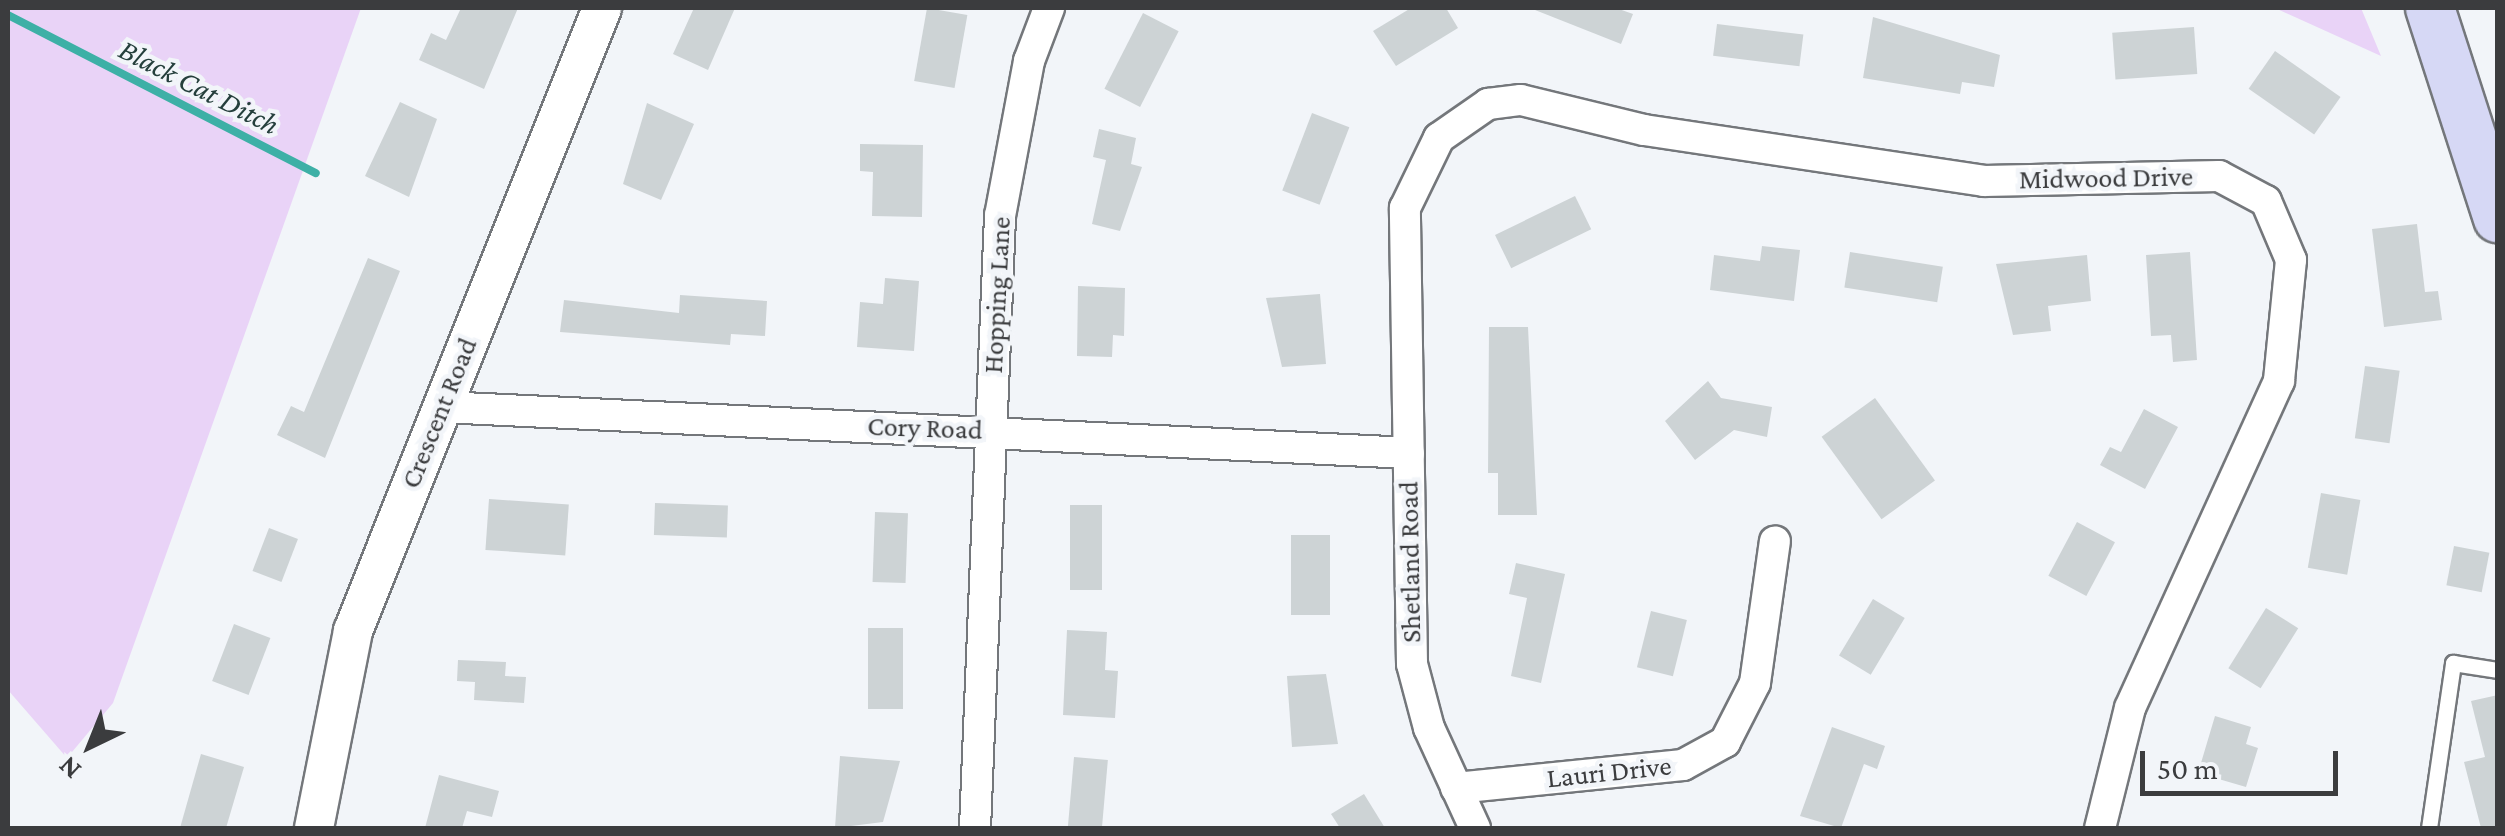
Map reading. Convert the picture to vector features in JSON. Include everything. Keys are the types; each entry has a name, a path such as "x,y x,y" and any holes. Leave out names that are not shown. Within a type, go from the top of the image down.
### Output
{"main road":[{"path":"2430,8 2498,218"}],"street":[{"name":"Crescent Road","path":"314,828 353,632 602,8"},
{"name":"Hopping Lane","path":"975,828 991,431 1010,144 1049,8"},
{"name":"Midwood Drive","path":"1406,282 1405,208 1424,157 1462,118 1521,100 1644,130 1984,181 2219,176 2252,189 2288,237 2288,342 2267,418 2130,708 2100,828"},
{"name":"Shetland Road","path":"1406,282 1412,664 1474,828"},
{"name":"Cory Road","path":"442,407 1408,453"},
{"name":"Lauri Drive","path":"1456,788 1683,765 1725,742 1755,684 1776,541"}],"lane":[{"path":"2429,828 2453,663 2498,670"}],"shaded area":[{"path":"8,8 361,8 113,703 67,758 8,690"},
{"path":"2275,8 2361,8 2381,56"}],"building":[{"path":"461,8 518,8 484,89 419,60 431,33 446,40"},
{"path":"694,8 735,8 708,70 673,54"},
{"path":"927,8 967,15 955,88 914,81"},
{"path":"1411,8 1446,8 1458,28 1396,66 1373,31"},
{"path":"1530,8 1616,8 1633,14 1621,44"},
{"path":"1143,13 1179,31 1140,107 1104,89"},
{"path":"1873,17 2000,55 1994,87 1962,82 1960,94 1863,78"},
{"path":"1717,24 1803,35 1799,66 1713,56"},
{"path":"2194,27 2197,74 2115,80 2112,33"},
{"path":"2275,51 2341,97 2314,135 2249,89"},
{"path":"400,102 437,119 409,197 365,176"},
{"path":"647,103 694,124 661,200 623,184"},
{"path":"1312,113 1349,127 1320,205 1282,190"},
{"path":"1099,129 1136,138 1131,164 1142,167 1120,231 1092,224 1106,160 1093,157"},
{"path":"860,144 923,145 922,217 872,216 873,172 860,171"},
{"path":"1575,196 1591,229 1511,268 1495,235"},
{"path":"2417,224 2425,292 2438,291 2442,320 2384,327 2372,229"},
{"path":"1762,246 1800,250 1794,301 1710,290 1714,255 1760,261"},
{"path":"1850,252 1943,267 1937,302 1844,288"},
{"path":"2190,252 2197,360 2173,362 2171,335 2151,336 2146,255"},
{"path":"2087,255 2091,301 2048,306 2051,331 2013,335 1996,264"},
{"path":"368,258 400,271 325,458 277,435 291,406 304,412"},
{"path":"885,278 919,281 914,351 857,347 860,302 883,304"},
{"path":"1078,286 1125,288 1124,336 1113,335 1112,357 1077,356"},
{"path":"1320,294 1326,364 1282,367 1266,298"},
{"path":"680,295 767,301 765,336 731,334 730,345 560,332 564,300 679,313"},
{"path":"1489,327 1528,327 1537,515 1498,515 1498,473 1488,473"},
{"path":"2365,366 2400,371 2389,443 2355,438"},
{"path":"1708,381 1721,398 1772,407 1767,437 1734,430 1695,460 1665,421"},
{"path":"1875,398 1935,481 1882,519 1822,437"},
{"path":"2144,409 2178,427 2145,489 2100,465 2110,447 2121,452"},
{"path":"2321,493 2360,500 2347,575 2308,568"},
{"path":"489,499 569,505 565,555 485,550"},
{"path":"655,503 728,506 727,538 654,535"},
{"path":"1070,505 1102,505 1102,590 1070,590"},
{"path":"875,512 908,513 906,583 873,582"},
{"path":"2077,522 2115,542 2086,596 2048,576"},
{"path":"269,528 298,539 281,582 253,571"},
{"path":"1291,535 1330,535 1330,615 1291,615"},
{"path":"2454,546 2489,553 2482,592 2446,585"},
{"path":"1516,563 1565,574 1541,683 1511,676 1527,598 1509,594"},
{"path":"1873,599 1905,618 1871,675 1839,656"},
{"path":"2266,608 2298,628 2261,688 2228,668"},
{"path":"1651,611 1687,620 1673,676 1637,667"},
{"path":"234,624 270,638 249,695 212,681"},
{"path":"868,628 903,628 903,709 868,709"},
{"path":"1067,630 1107,632 1105,670 1118,671 1115,718 1063,715"},
{"path":"458,660 506,662 505,676 526,677 524,703 474,700 475,682 457,681"},
{"path":"1326,674 1338,744 1292,747 1287,676"},
{"path":"2498,695 2498,828 2481,828 2464,762 2485,757 2471,701"},
{"path":"2215,716 2251,727 2246,744 2258,748 2246,787 2198,773"},
{"path":"1832,727 1885,746 1877,769 1864,764 1841,828 1800,816"},
{"path":"201,754 244,767 226,828 180,828"},
{"path":"840,756 900,761 883,822 835,828"},
{"path":"1074,757 1108,760 1102,828 1068,828"},
{"path":"439,775 499,791 492,817 467,811 462,828 425,828"},
{"path":"1364,794 1385,828 1340,828 1331,814"}],"waterway":[{"name":"Black Cat Ditch","path":"8,15 316,173"}]}
